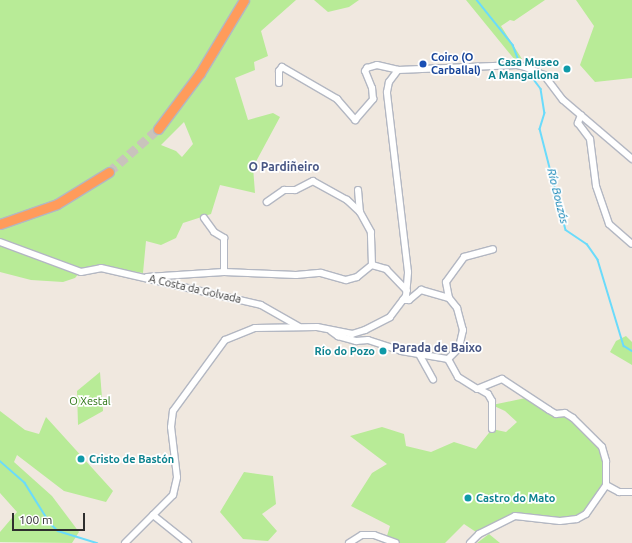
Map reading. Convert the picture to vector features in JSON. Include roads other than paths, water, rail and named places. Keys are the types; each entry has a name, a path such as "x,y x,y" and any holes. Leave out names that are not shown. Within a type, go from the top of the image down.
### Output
{"highway":[{"path":"158,129 200,73 244,0"},
{"path":"0,224 57,204 109,172"}],"street":[{"path":"279,83 279,71 282,67 337,99 355,120 373,99 372,88 365,71 367,68 377,65 398,70 520,66 544,75 563,100 632,159"},
{"path":"125,543 173,495 177,477 171,427 173,411 225,340 255,328 298,326 352,334 365,330 390,317 403,300 407,291 408,272 388,92 389,82 398,70"},
{"path":"581,115 578,123 590,140 596,186 609,224 632,244"},
{"path":"267,202 284,190 295,190 313,181 346,200 360,212"},
{"path":"358,190 360,212 370,232 372,265"},
{"path":"204,218 214,232 224,238 224,272"},
{"name":"A Costa da Golvada","path":"0,242 60,266 81,272 101,268 147,277 261,305 298,326"},
{"path":"448,359 459,348 463,330 457,308 449,298 446,282 464,256 493,249"},
{"path":"372,265 386,269 407,291"},
{"path":"147,277 224,272 296,275 321,273 346,280 357,277 372,265"},
{"path":"403,300 409,300 421,290 449,298"},
{"path":"330,330 338,336 356,341 368,340 419,354 448,359"},
{"path":"419,354 433,379"},
{"path":"448,359 458,377 488,394 492,401 492,429"},
{"path":"470,543 479,534 515,516 560,522 577,519 586,514 606,486 606,461 602,447 573,418 565,413 556,414 502,379 484,388 477,389"},
{"path":"606,486 619,492 632,492"},
{"path":"153,515 188,543"},
{"path":"349,543 362,535 374,535 396,543"}],"waterway":[{"name":"Río Bouzós","path":"477,0 513,45 519,61"},
{"name":"Río Bouzós","path":"529,73 541,89 545,113 540,129 566,230 587,244 598,260 624,346 632,351"},
{"path":"0,461 25,483 50,523 58,531 97,543"}],"tunnel":[{"path":"109,172 158,129"}],"place":[{"name":"Coiro (O Carballal)","path":"423,64"},
{"name":"Casa Museo A Mangallona","path":"567,69"},
{"name":"Río do Pozo","path":"383,351"},
{"name":"Cristo de Bastón","path":"81,459"},
{"name":"Castro do Mato","path":"468,498"}],"district":[{"name":"O Pardiñeiro","path":"284,167"},
{"name":"Parada de Baixo","path":"437,348"}],"park label":[{"name":"O Xestal","path":"90,401"}]}
